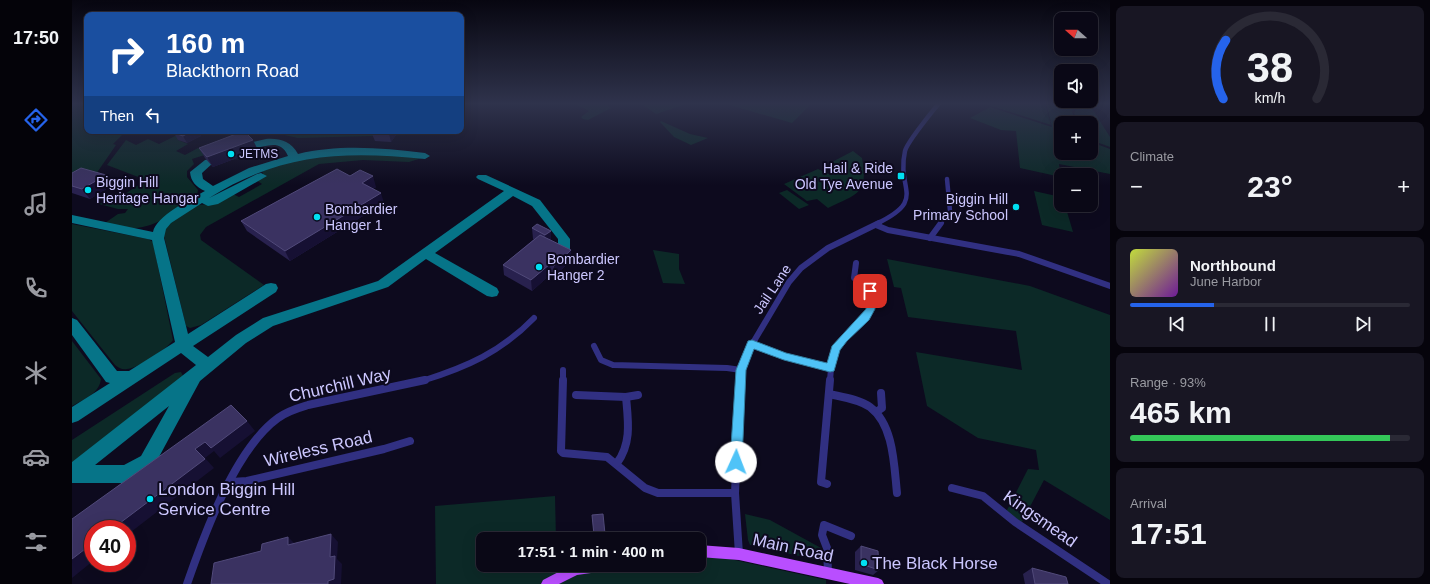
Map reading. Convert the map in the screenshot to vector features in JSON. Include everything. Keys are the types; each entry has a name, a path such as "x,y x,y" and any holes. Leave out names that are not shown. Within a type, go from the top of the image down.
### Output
{"main road":[{"name":"Main Road","path":"706,552 739,554 878,584"},
{"path":"546,584 572,572"}],"street":[{"name":"Jail Lane","path":"739,554 735,493 741,370 752,344 789,282 801,268 828,248 895,215 904,207 907,196 904,164 905,149 919,130"},
{"path":"930,238 950,210 947,179"},
{"path":"876,225 888,230 1034,258 1110,286"},
{"path":"827,484 821,482 830,368 836,348 843,338 866,318 870,309 869,289 858,283 854,278 856,263"},
{"name":"Churchill Way","path":"187,584 197,555 242,459 268,425 285,413 300,408 424,381 460,368 503,346 526,328 534,318"},
{"path":"752,344 784,356 830,368"},
{"path":"594,346 600,360 613,365 727,368 741,370"},
{"path":"563,370 561,451 563,453 605,456 617,463 646,488 658,492 735,493"},
{"path":"876,412 882,408 882,393"},
{"path":"829,394 861,403 876,412 883,422 889,444 897,493"},
{"path":"576,395 626,397 638,395"},
{"path":"617,463 624,454 628,442 626,397"},
{"name":"Wireless Road","path":"231,482 247,481 384,449 410,441"},
{"name":"Kingsmead","path":"952,488 983,496 1015,522 1108,584"},
{"path":"828,572 827,548 822,535 824,525 851,536"}],"green space":[{"path":"72,130 84,130 84,134 123,134 113,144 116,145 96,174 72,187"},
{"path":"668,130 682,130 690,134 708,138 691,145 674,137"},
{"path":"1005,130 1054,130 1054,160 1098,160 1098,145 1110,149 1110,174 1098,172 1098,168 1079,168 1059,164 1060,168 1054,168 1054,175 1020,168 1016,131"},
{"path":"1098,130 1106,130 1110,137 1110,147 1098,143"},
{"path":"181,134 178,140 188,144 176,151 185,155 198,148 211,153 192,159 194,164 187,171 187,177 198,190 197,195 185,206 151,225 132,228 105,223 118,214 125,213 128,209 118,209 99,204 103,202 110,204 146,180 107,165 126,140 136,145 148,139 159,144"},
{"path":"280,134 408,135 298,138"},
{"path":"853,151 862,158 864,179 862,186 858,191 847,199 828,208 817,199 807,201 784,184 818,169 831,175 837,171 842,173 845,170 832,162"},
{"path":"361,153 422,158 409,162 363,160 319,164 206,227 200,235 201,240 264,285 201,325 190,328 186,326 164,236 165,228 169,223 196,205 212,204 233,194 239,197 262,184 256,180 263,174 262,170 286,162 311,157"},
{"path":"787,190 809,205 799,209 779,193"},
{"path":"1034,191 1054,195 1054,212 1067,212 1073,232 1042,225"},
{"path":"72,224 148,239 153,242 173,340 159,353 138,366 124,369 115,365 72,311"},
{"path":"653,250 679,254 679,269 685,284 663,283"},
{"path":"887,259 1030,286 1110,315 1110,520 1044,480 1022,522 1006,512 1028,469 1039,470 1036,450 978,438 927,406 916,352 1022,370 1016,331 908,317 901,288 894,287"},
{"path":"72,341 101,379 100,384 94,392 72,406"},
{"path":"181,372 183,376 181,379 72,464 72,440 175,373"},
{"path":"555,496 556,532 476,532 476,572 706,572 706,558 721,557 826,580 826,584 436,584 435,506"},
{"path":"745,514 770,520 821,548 822,561 750,545"}],"building":[{"path":"236,134 247,134 253,140 207,157 199,148"},
{"path":"81,168 106,175 82,189 72,186 72,173"},
{"name":"Bombardier Hanger 1","path":"337,169 350,176 360,170 373,176 362,183 381,193 285,251 241,221"},
{"path":"537,224 551,231 545,235 532,228"},
{"path":"540,235 571,250 554,266 550,264 531,280 503,265"},
{"path":"231,405 247,421 211,448 205,442 195,449 205,459 124,520 84,520 84,550 72,559 72,519"},
{"path":"603,514 605,532 594,532 592,515"},
{"path":"331,534 330,557 335,556 334,579 328,581 328,584 211,584 214,563 261,551 262,544 288,537 288,545"},
{"path":"861,546 878,551 879,570 861,564"},
{"path":"1032,568 1066,577 1068,584 1035,584"}],"taxiway":[{"path":"253,145 266,142 278,142 287,147 291,151 294,158"},
{"path":"294,158 325,153 350,152 400,153 425,156"},
{"path":"158,238 160,228 167,220 206,195 253,170 294,158"},
{"path":"209,162 196,172 196,176 201,184 214,190"},
{"path":"208,202 214,201 261,176"},
{"path":"482,177 512,191"},
{"path":"426,253 512,191"},
{"path":"512,191 536,203 564,239 564,249"},
{"path":"72,219 158,238"},
{"path":"158,238 183,345"},
{"path":"72,473 241,339 268,322 383,284 426,253"},
{"path":"426,253 492,292"},
{"path":"183,345 271,288"},
{"path":"72,324 112,377 122,379 132,377"},
{"path":"72,416 183,345"},
{"path":"183,345 207,365"},
{"path":"72,474 126,474 147,462 192,380"}],"place":[{"name":"JETMS","path":"231,154"},
{"name":"Hail & Ride Old Tye Avenue","path":"901,176"},
{"name":"Biggin Hill Heritage Hangar","path":"88,190"},
{"name":"Biggin Hill Primary School","path":"1016,207"},
{"name":"Bombardier Hanger 1","path":"317,217"},
{"name":"Bombardier Hanger 2","path":"539,267"},
{"name":"London Biggin Hill Service Centre","path":"150,499"},
{"name":"The Black Horse","path":"864,563"}],"route":[{"path":"736,462 741,370 744,358 752,344 784,356 830,368 836,348 843,338 866,318 870,309 870,291"}]}
